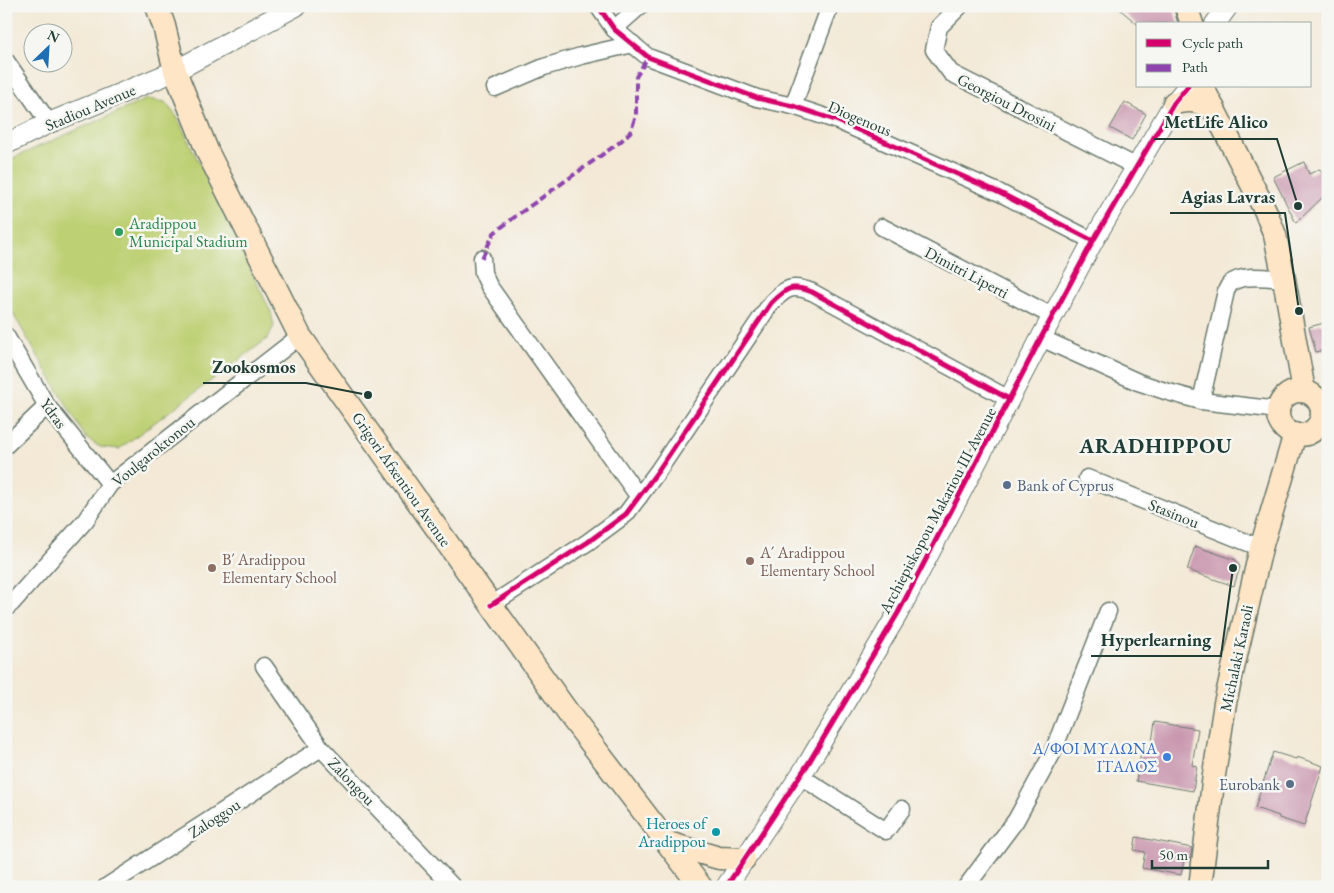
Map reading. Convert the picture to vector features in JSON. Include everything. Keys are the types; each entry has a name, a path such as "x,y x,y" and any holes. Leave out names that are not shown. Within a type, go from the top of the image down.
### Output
{"main road":[{"name":"Grigori Afxentiou Avenue","path":"157,6 175,71 208,153 300,336 571,717 701,887"},
{"path":"1186,6 1191,22"},
{"path":"1203,88 1265,210 1275,235 1304,391"},
{"path":"1181,95 1186,100 1198,102 1214,109"},
{"path":"1297,391 1304,391 1316,398 1320,404 1324,421 1308,433 1295,434 1289,432 1281,422 1279,410 1280,403 1284,398 1297,391"},
{"name":"Michalaki Karaoli","path":"1200,887 1225,703 1260,548 1295,434"},
{"path":"668,842 719,858 744,859"}],"street":[{"name":"Stadiou Avenue","path":"6,144 49,123 175,71 296,6"},
{"name":"Diogenous","path":"598,6 614,29 648,57 757,98 793,106 838,120 1000,193 1093,241"},
{"path":"614,29 640,6"},
{"path":"793,106 830,6"},
{"name":"Georgiou Drosini","path":"960,6 939,27 934,50 951,73 1137,167"},
{"path":"1216,22 1228,6"},
{"path":"495,88 544,67 633,44"},
{"path":"6,61 49,123"},
{"name":"Archiepiskopou Makariou III Avenue","path":"726,887 800,776 898,613 1052,316 1093,241 1181,95"},
{"name":"Dimitri Liperti","path":"882,227 1052,316"},
{"path":"482,258 482,273 489,286 639,497"},
{"path":"1201,401 1226,291 1230,284 1246,277 1284,279"},
{"path":"492,605 588,542 626,514 667,458 771,303 782,292 790,288 800,288 812,292 1009,399"},
{"name":"Ydras","path":"6,336 47,406 110,484"},
{"name":"Voulgaroktonou","path":"6,608 85,521 110,484 300,336"},
{"path":"1041,338 1138,382 1165,391 1201,401 1279,410"},
{"path":"6,444 47,406"},
{"name":"Stasinou","path":"1086,478 1260,548"},
{"path":"966,887 1016,820 1052,754 1108,611"},
{"name":"Zalongou","path":"264,666 321,748 453,887"},
{"name":"Zaloggou","path":"106,887 321,748"},
{"path":"800,776 886,830 902,809"}],"green space":[{"name":"Aradippou Municipal Stadium","path":"147,99 165,102 177,117 271,312 274,326 267,339 119,449 100,447 86,438 6,302 6,161"}],"building":[{"path":"1116,6 1173,6 1177,22 1136,22"},
{"path":"1125,102 1146,114 1132,140 1110,128"},
{"path":"1304,162 1309,174 1320,169 1328,184 1328,192 1296,223 1273,177"},
{"path":"1328,322 1328,349 1316,352 1309,327"},
{"path":"1195,546 1236,560 1240,567 1234,586 1187,570"},
{"name":"Α/ΦΟΙ ΜΥΛΩΝΑ ΙΤΑΛΟΣ","path":"1155,722 1198,729 1192,765 1197,766 1193,791 1136,781 1142,747 1151,749"},
{"name":"Eurobank","path":"1273,752 1296,759 1297,757 1323,766 1304,826 1255,808"},
{"path":"1136,837 1192,848 1190,861 1184,860 1181,875 1142,868 1145,852 1134,850"}],"marked path":[{"path":"482,258 494,233 620,142 631,131 636,115 636,77 648,57"}],"cycle path":[{"path":"598,6 614,29 648,57 757,98 793,106 838,121 1000,193 1093,241"},
{"path":"726,887 808,764 898,613 1093,241 1174,103 1186,88"},
{"path":"491,605 588,542 626,514 658,471 771,303 789,289 799,288 812,292 1009,399"}],"place":[{"name":"MetLife Alico","path":"1298,206"},
{"name":"Aradippou Municipal Stadium","path":"119,232"},
{"name":"Agias Lavras","path":"1299,311"},
{"name":"Zookosmos","path":"368,395"},
{"name":"Bank of Cyprus","path":"1007,485"},
{"name":"A´ Aradippou Elementary School","path":"750,561"},
{"name":"B´ Aradippou Elementary School","path":"212,568"},
{"name":"Hyperlearning","path":"1233,568"},
{"name":"Α/ΦΟΙ ΜΥΛΩΝΑ ΙΤΑΛΟΣ","path":"1167,757"},
{"name":"Eurobank","path":"1290,784"},
{"name":"Heroes of Aradippou","path":"716,832"}],"district":[{"name":"ARADHIPPOU","path":"1156,446"}]}
